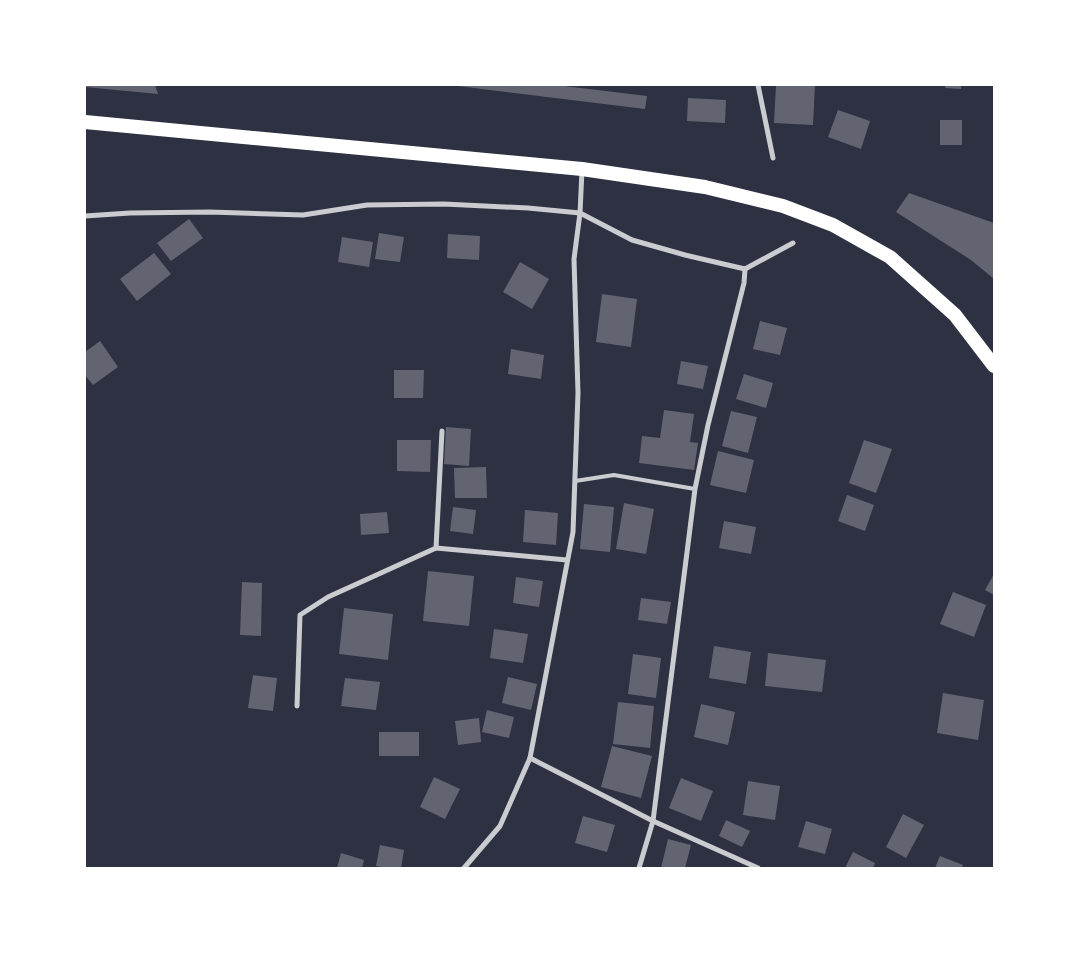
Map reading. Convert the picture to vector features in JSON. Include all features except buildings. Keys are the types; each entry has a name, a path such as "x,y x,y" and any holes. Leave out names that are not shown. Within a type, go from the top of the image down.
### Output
{"highway":[{"path":"85,122 582,169 705,187 783,206 833,225 890,257 955,315 994,366"}],"street":[{"path":"758,85 773,158"},
{"path":"464,868 500,826 530,758 573,532 578,393 574,259 580,213 582,169"},
{"path":"85,216 130,213 210,212 303,214 367,205 444,204 528,208 580,213 632,240 746,269 793,243"},
{"path":"639,868 653,821 695,490 708,425 746,269"},
{"path":"436,548 442,431"},
{"path":"297,706 300,615 328,597 436,548 567,560"},
{"path":"530,758 653,821 758,868"}],"lane":[{"path":"575,481 614,475 695,490"}]}
